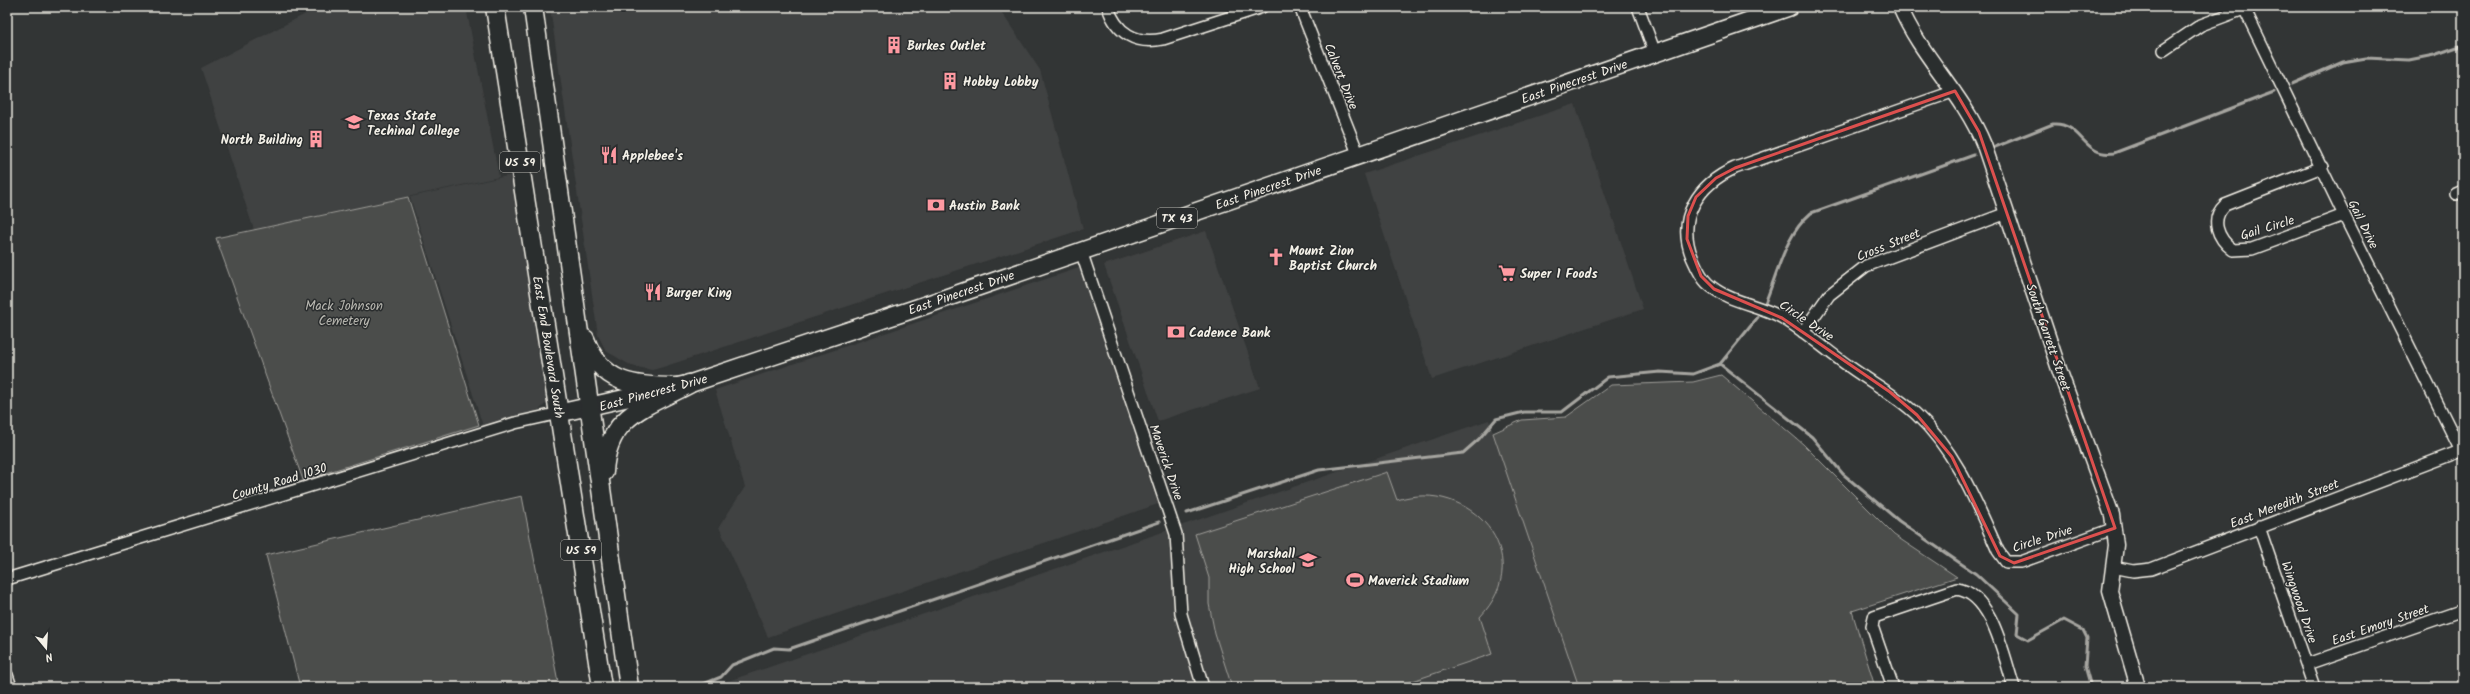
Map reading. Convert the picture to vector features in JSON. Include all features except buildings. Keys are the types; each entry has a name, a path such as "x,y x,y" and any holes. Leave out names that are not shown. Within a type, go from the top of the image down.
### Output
{"highway":[{"name":"East End Boulevard South","path":"495,7 602,687"},
{"name":"US 59","path":"533,7 588,408 629,687"},
{"path":"576,312 591,355 608,373 632,384 683,386"},
{"path":"603,503 605,457 609,442 616,430 634,414 683,386"}],"main road":[{"name":"East Pinecrest Drive","path":"560,413 683,386 1359,156 1789,7"}],"street":[{"path":"1108,7 1120,29 1135,39 1148,41 1163,39 1262,7"},
{"name":"Calvert Drive","path":"1300,7 1359,156"},
{"path":"1638,7 1655,53"},
{"name":"South Garrett Street","path":"1900,7 1918,41 1955,91 1974,122 2007,213 2112,515 2115,528 2116,546 2110,591 2111,601 2138,687"},
{"path":"2164,50 2201,24 2246,8"},
{"name":"Gail Drive","path":"2246,8 2344,215 2462,450"},
{"name":"Circle Drive","path":"1955,91 1735,168 1716,178 1696,197 1688,216 1686,239 1701,276 1722,294 1773,313 1803,332 1850,367 1890,392 1932,430 1952,457 2000,556 2006,562 2021,562 2115,528"},
{"name":"Gail Circle","path":"2322,167 2225,205 2218,211 2216,221 2220,238 2233,250 2252,249 2344,215"},
{"name":"Cross Street","path":"1803,332 1829,295 1866,266 2007,213"},
{"name":"Maverick Drive","path":"1081,251 1175,530 1181,614 1203,687"},
{"name":"County Road 1030","path":"7,579 515,423 560,413"},
{"name":"East Meredith Street","path":"2113,567 2133,571 2151,570 2259,527 2462,450"},
{"name":"Wingwood Drive","path":"2259,527 2314,687"},
{"path":"1892,687 1872,626 1874,617 1957,589 1970,593 1980,602 1990,616 2014,687"},
{"name":"East Emory Street","path":"2306,664 2463,610"},
{"path":"7,675 11,687"}],"highlighted area":[{"path":"1955,91 1979,132 2115,528 2014,563 2000,556 1952,457 1917,415 1890,392 1782,318 1714,289 1701,276 1687,239 1688,216 1696,197 1716,178 1735,168"}],"shaded area":[{"name":"Texas State Techinal College","path":"319,7 466,7 499,177 254,230 201,68"},
{"path":"550,7 998,7 1040,70 1083,229 663,367 652,370 632,366 606,351 598,335"},
{"path":"1575,104 1643,309 1432,379 1364,174"},
{"path":"512,175 546,403 539,410 483,426 410,197"},
{"path":"1206,231 1260,388 1158,421 1104,265"},
{"path":"1079,268 1158,504 768,637 719,527 745,487 715,390"},
{"name":"Marshall High School","path":"1489,420 1579,687 711,687"}],"green space":[{"name":"Mack Johnson Cemetery","path":"408,197 479,425 303,480 216,238"},
{"path":"1721,375 1803,444 1894,535 1957,577 1852,611 1875,687 1579,687 1493,433 1522,420 1566,417 1611,385 1693,382"},
{"name":"Maverick Stadium","path":"1387,472 1397,500 1424,496 1449,500 1471,511 1488,527 1499,547 1502,569 1496,593 1480,617 1492,654 1395,687 1232,687 1215,634 1209,604 1209,578 1195,534"},
{"path":"522,496 559,687 300,687 266,555"}],"waterway":[{"path":"2292,84 2343,62 2366,58 2409,60 2434,55 2463,45"},
{"path":"1995,147 2053,124 2063,125 2070,128 2095,150 2104,153 2114,153 2274,92"},
{"path":"1765,303 1788,243 1802,222 1811,213 1974,155"},
{"path":"1720,364 1758,317"},
{"path":"1187,513 1319,470 1463,453 1479,439 1496,419 1524,412 1562,412 1608,377 1660,372 1693,374 1720,364 1812,437 1843,474 1899,521 1976,574 2019,614 2017,634 2028,640 2064,620 2083,630 2087,638 2085,666 2091,687"},
{"path":"688,687 701,685 721,677 732,665 774,648 789,649 1159,522"},
{"path":"516,687 577,685"}],"place":[{"name":"Burkes Outlet","path":"894,45"},
{"name":"Hobby Lobby","path":"950,81"},
{"name":"Texas State Techinal College","path":"354,122"},
{"name":"North Building","path":"316,139"},
{"name":"Applebee's","path":"609,155"},
{"name":"Austin Bank","path":"936,205"},
{"name":"Mount Zion Baptist Church","path":"1276,257"},
{"name":"Super 1 Foods","path":"1507,273"},
{"name":"Burger King","path":"653,292"},
{"name":"Cadence Bank","path":"1176,332"},
{"name":"Marshall High School","path":"1308,560"},
{"name":"Maverick Stadium","path":"1355,580"}]}
